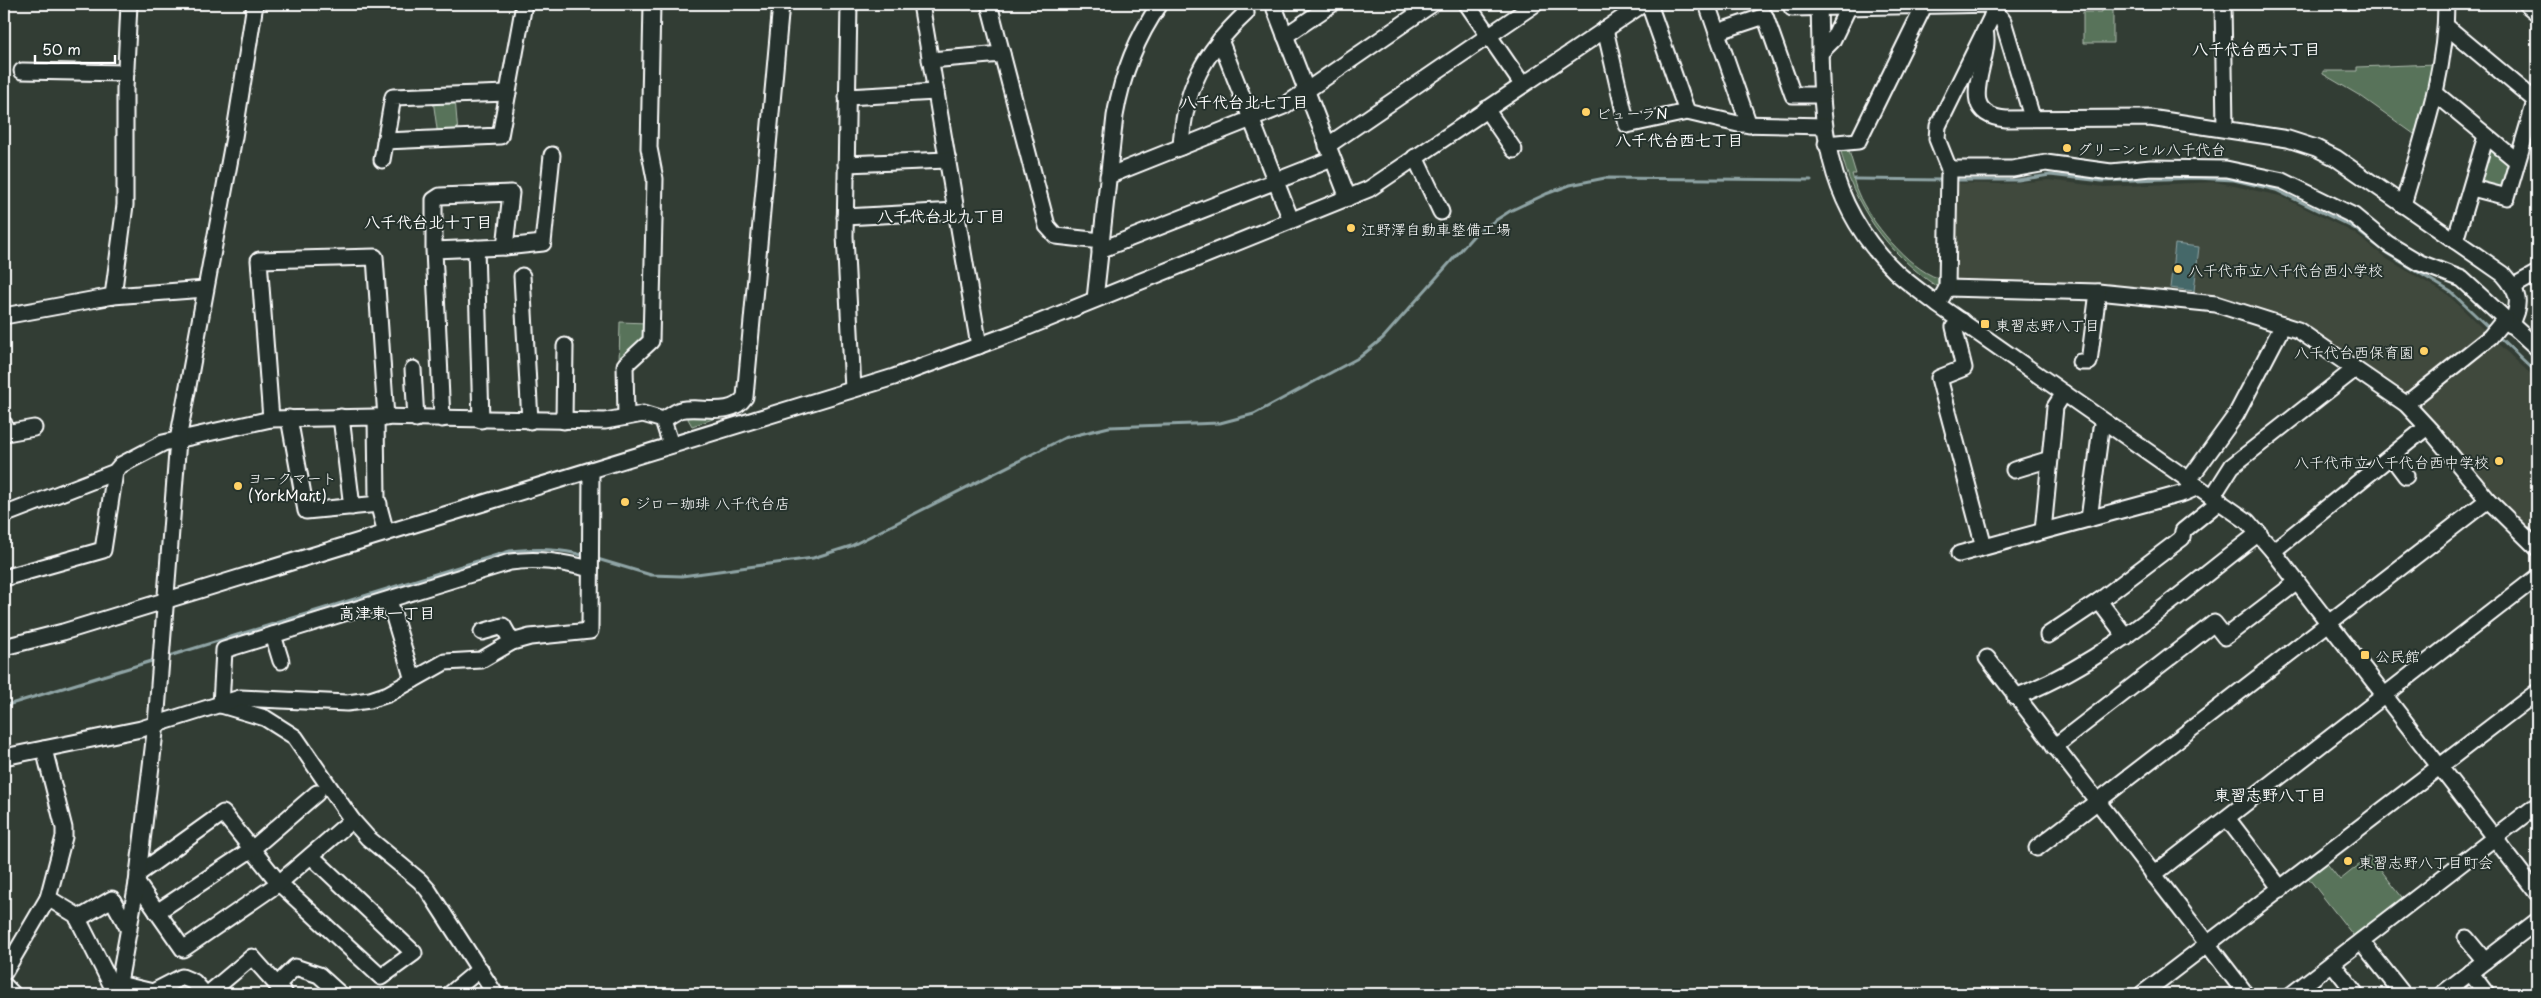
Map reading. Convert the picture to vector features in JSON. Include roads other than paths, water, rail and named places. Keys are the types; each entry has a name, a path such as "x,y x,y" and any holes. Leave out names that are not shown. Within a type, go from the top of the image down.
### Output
{"street":[{"path":"113,296 125,205 126,73 129,4"},
{"path":"117,991 137,878 156,724 164,601 178,440 236,129 255,4"},
{"path":"385,141 500,136 524,4"},
{"path":"626,417 625,365 651,341 654,180 649,148 652,4"},
{"path":"4,515 115,472 121,466 163,443 271,419 381,417 605,421 643,414 663,420 681,410 718,410 737,405 745,397 781,4"},
{"path":"848,4 845,217 854,389"},
{"path":"921,4 979,346"},
{"path":"989,4 1047,226 1056,236 1100,245 1276,181 1330,153 1489,35 1535,4"},
{"path":"1095,299 1114,116 1127,65 1142,33 1160,4"},
{"path":"1181,147 1185,107 1191,88 1201,68 1220,40 1246,12 1242,4"},
{"path":"1273,4 1348,198"},
{"path":"1285,36 1330,4"},
{"path":"1108,176 1284,106 1432,4"},
{"path":"1467,4 1522,84"},
{"path":"4,646 63,632 591,470 854,389 979,346 1369,189 1643,4"},
{"path":"1649,4 1686,112"},
{"path":"1707,4 1749,125"},
{"path":"1791,4 1792,8 1819,5 1996,7"},
{"path":"2223,4 2225,128"},
{"path":"2403,205 2436,93 2445,48 2446,4"},
{"path":"2526,4 2537,13"},
{"path":"1819,5 1822,95 1826,144 1836,180 1851,212 1878,251 1896,272 1938,305 2193,484 2217,498 2247,521 2259,533 2537,893"},
{"path":"1820,53 1832,41 1849,6"},
{"path":"1826,144 1858,141 1924,6"},
{"path":"1996,7 2003,22 2032,117"},
{"path":"1938,305 1947,288 1949,176 1937,139 1938,126 1996,7"},
{"path":"1717,32 1765,16 1793,95 1822,95"},
{"path":"2446,26 2536,99 2507,197 2472,188"},
{"path":"1605,29 1627,125 1686,112 1749,125 1824,126"},
{"path":"1985,31 1987,39 1977,86 1980,105 1985,113 1994,118 2150,118 2288,139 2316,148 2336,158 2504,274 2514,286 2518,299 2517,313 2406,404"},
{"path":"1220,40 1292,220"},
{"path":"930,60 1002,54"},
{"path":"22,71 126,73"},
{"path":"847,97 936,92"},
{"path":"382,160 393,97 508,93"},
{"path":"2436,93 2517,161"},
{"path":"1486,109 1514,150"},
{"path":"2455,241 2486,136"},
{"path":"434,250 505,248 543,243 552,156"},
{"path":"1415,157 1441,212"},
{"path":"846,164 948,160"},
{"path":"1949,176 2046,163 2111,172 2151,168 2226,169 2284,181 2354,216 2388,244 2420,263 2462,279 2500,327 2537,348"},
{"path":"442,419 434,250 434,200 440,196 511,193 505,248"},
{"path":"845,217 956,211"},
{"path":"476,248 481,420"},
{"path":"271,419 259,260 376,257 381,417 379,504 386,533"},
{"path":"2514,286 2537,273"},
{"path":"522,276 530,421"},
{"path":"1947,288 2098,292 2216,304 2298,330 2406,404 2427,426 2488,500 2537,548"},
{"path":"4,316 113,296 205,289"},
{"path":"2080,362 2089,362 2098,292"},
{"path":"1962,321 1954,327 1964,368 1939,378 1984,547"},
{"path":"1959,554 2184,493 2193,484 2236,415 2283,324"},
{"path":"564,421 565,346"},
{"path":"413,369 416,419"},
{"path":"2048,635 2099,601 2182,538 2183,531 2217,498 2232,466 2354,369"},
{"path":"2043,531 2055,407 2064,393"},
{"path":"341,417 352,507"},
{"path":"289,418 306,511 379,504"},
{"path":"663,420 671,445"},
{"path":"2089,519 2101,428 2106,423"},
{"path":"4,424 6,432 34,428"},
{"path":"2273,551 2427,426"},
{"path":"2391,456 2406,476"},
{"path":"2014,470 2050,460"},
{"path":"5,753 44,749 141,730 196,710 240,698 359,702 388,694 445,662 480,660 512,642 530,637 590,631 591,470"},
{"path":"4,578 103,550 115,472"},
{"path":"2037,848 2488,500"},
{"path":"2015,697 2049,684 2126,637 2259,533"},
{"path":"220,705 224,650 510,562 526,560 590,560"},
{"path":"2153,875 2385,697 2537,577"},
{"path":"2054,747 2214,623 2225,637 2297,582"},
{"path":"389,600 413,680"},
{"path":"2099,601 2126,637"},
{"path":"482,632 503,626 512,642"},
{"path":"273,635 281,661"},
{"path":"1987,658 2015,697 2246,994"},
{"path":"2143,994 2537,692"},
{"path":"220,705 265,718 295,737 352,820 368,838 420,880 495,994"},
{"path":"4,973 48,898 64,837 64,828 44,749"},
{"path":"157,912 252,849 317,793"},
{"path":"2292,994 2537,805"},
{"path":"137,878 223,813 279,883 381,977 414,953 311,856"},
{"path":"2227,818 2281,889"},
{"path":"137,878 157,912 183,949 279,883 352,820"},
{"path":"48,898 76,914 117,991"},
{"path":"78,918 112,899 128,930"},
{"path":"2446,993 2470,972 2537,921"},
{"path":"2466,938 2485,961"},
{"path":"2361,941 2403,994"},
{"path":"117,991 152,992 182,976 194,982 206,994 252,957 281,990 295,967 318,975 340,994"},
{"path":"2332,964 2356,994"},
{"path":"450,994 480,969"},
{"path":"2470,972 2485,992"},
{"path":"4,985 13,994"}],"water":[{"path":"2175,244 2199,247 2194,291 2170,288"}],"waterway":[{"path":"1953,180 2018,180 2050,175 2102,181 2196,178 2234,180 2276,190 2354,228 2388,254 2451,292 2491,330"},
{"path":"594,558 651,575 682,576 813,558 851,546 1064,438 1109,427 1220,423 1254,414 1360,357 1383,338 1476,233 1510,211 1570,185 1605,178 1811,180"},
{"path":"1855,179 1945,180"},
{"path":"2498,336 2537,373"},
{"path":"166,657 510,551 548,550 585,556"},
{"path":"4,706 155,660"}],"place":[{"name":"ビューラN","path":"1586,112"},
{"name":"グリーンヒル八千代台","path":"2067,148"},
{"name":"江野澤自動車整備工場","path":"1351,228"},
{"name":"八千代市立八千代台西小学校","path":"2178,269"},
{"name":"東習志野八丁目","path":"1985,324"},
{"name":"八千代台西保育園","path":"2424,351"},
{"name":"八千代市立八千代台西中学校","path":"2499,461"},
{"name":"ヨークマート (YorkMart)","path":"238,486"},
{"name":"ジロー珈琲 八千代台店","path":"625,502"},
{"name":"公民館","path":"2365,655"},
{"name":"東習志野八丁目町会","path":"2348,861"}],"district":[{"name":"八千代台西六丁目","path":"2256,48"},
{"name":"八千代台北七丁目","path":"1244,101"},
{"name":"八千代台西七丁目","path":"1679,139"},
{"name":"八千代台北九丁目","path":"941,215"},
{"name":"八千代台北十丁目","path":"428,221"},
{"name":"高津東一丁目","path":"387,612"},
{"name":"東習志野八丁目","path":"2270,794"}]}
